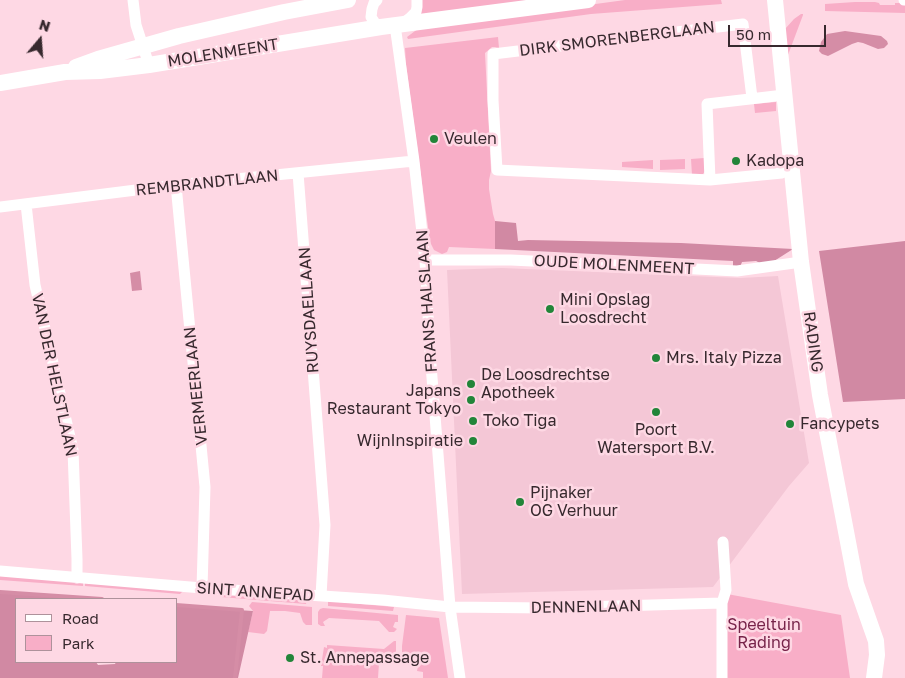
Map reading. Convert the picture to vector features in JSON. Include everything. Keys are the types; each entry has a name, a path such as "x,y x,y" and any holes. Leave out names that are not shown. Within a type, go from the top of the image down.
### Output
{"main road":[{"name":"MOLENMEENT","path":"65,72 98,59 143,46 284,12 348,0"},
{"name":"MOLENMEENT","path":"0,83 65,72 100,71 149,65 393,26 588,0"},
{"name":"RADING","path":"775,0 801,262 820,395 856,584 876,641 877,655 874,678"}],"street":[{"path":"133,0 136,25 149,65"},
{"path":"377,0 374,3 371,16 376,23 393,26 410,18 416,12 417,0"},
{"name":"DIRK SMORENBERGLAAN","path":"710,180 497,170 493,54 743,24 752,98"},
{"name":"FRANS HALSLAAN","path":"393,26 414,161 425,260 430,352 450,607 460,678"},
{"path":"782,173 710,180 707,104 784,95"},
{"name":"REMBRANDTLAAN","path":"0,207 176,185 414,161"},
{"name":"RUYSDAELLAAN","path":"298,173 325,525 321,596"},
{"name":"VERMEERLAAN","path":"176,185 206,487 202,588"},
{"name":"VAN DER HELSTLAAN","path":"26,204 35,285 73,450 77,550 76,578"},
{"name":"OUDE MOLENMEENT","path":"425,260 511,260 737,271 801,262"},
{"path":"722,678 722,603 726,590 723,542"},
{"name":"SINT ANNEPAD","path":"0,571 202,588 383,600 450,607"},
{"name":"DENNENLAAN","path":"450,607 546,608 722,603"}],"shaded area":[{"path":"845,31 881,36 888,44 884,48 878,49 858,42 828,56 819,51 821,42 827,34"},
{"path":"495,221 516,223 518,241 681,243 793,249 771,263 742,262 740,267 733,267 733,261 495,249"},
{"path":"905,241 905,399 843,402 819,251"},
{"path":"502,268 740,278 778,276 809,463 789,486 713,587 462,594 447,270"},
{"path":"140,271 142,290 132,291 130,273"},
{"path":"0,592 78,598 15,598 15,663 97,663 98,665 116,663 178,663 178,606 253,611 238,678 0,678"}],"green space":[{"path":"421,0 532,0 420,18"},
{"path":"625,0 721,0 722,4 591,14 408,39 407,37 419,28"},
{"path":"875,2 880,5 905,3 905,13 825,11 825,4"},
{"path":"801,14 803,15 788,55 785,29"},
{"path":"498,37 499,48 492,47 485,53 491,171 489,189 495,221 495,249 449,247 447,252 442,254 434,250 430,242 405,48"},
{"path":"776,102 776,111 755,113 754,104"},
{"path":"704,158 705,171 703,174 692,175 691,159"},
{"path":"685,159 685,169 660,170 660,160"},
{"path":"653,160 653,169 622,167 622,162"},
{"path":"0,575 83,582 83,586 0,580"},
{"path":"85,582 184,590 180,594 85,586"},
{"path":"217,592 307,600 306,604 221,597"},
{"name":"Speeltuin Rading","path":"727,594 841,615 850,678 727,678"},
{"path":"328,601 394,607 393,611 328,606"},
{"path":"252,602 312,607 312,625 306,625 303,622 300,613 270,611 267,631 264,634 248,632 253,611 249,606"},
{"path":"323,608 398,615 398,622 395,622 393,627 397,629 394,632 389,632 379,621 329,618 323,622 325,626 321,626 318,624 318,612"},
{"path":"406,615 439,618 448,678 423,678 423,672 417,671 418,666 402,664"},
{"path":"396,641 396,663 379,663 378,678 322,678 323,666 321,666 324,647 327,648 327,645 384,649"}],"waterway":[{"path":"0,592 87,598"},
{"path":"178,605 242,610 235,678"}],"place":[{"name":"Veulen","path":"434,139"},
{"name":"Kadopa","path":"736,161"},
{"name":"Mini Opslag Loosdrecht","path":"550,309"},
{"name":"Mrs. Italy Pizza","path":"656,358"},
{"name":"De Loosdrechtse Apotheek","path":"471,384"},
{"name":"Japans Restaurant Tokyo","path":"471,400"},
{"name":"Poort Watersport B.V.","path":"656,412"},
{"name":"Toko Tiga","path":"473,421"},
{"name":"Fancypets","path":"790,424"},
{"name":"WijnInspiratie","path":"473,441"},
{"name":"Pijnaker OG Verhuur","path":"520,502"},
{"name":"St. Annepassage","path":"290,658"}]}
